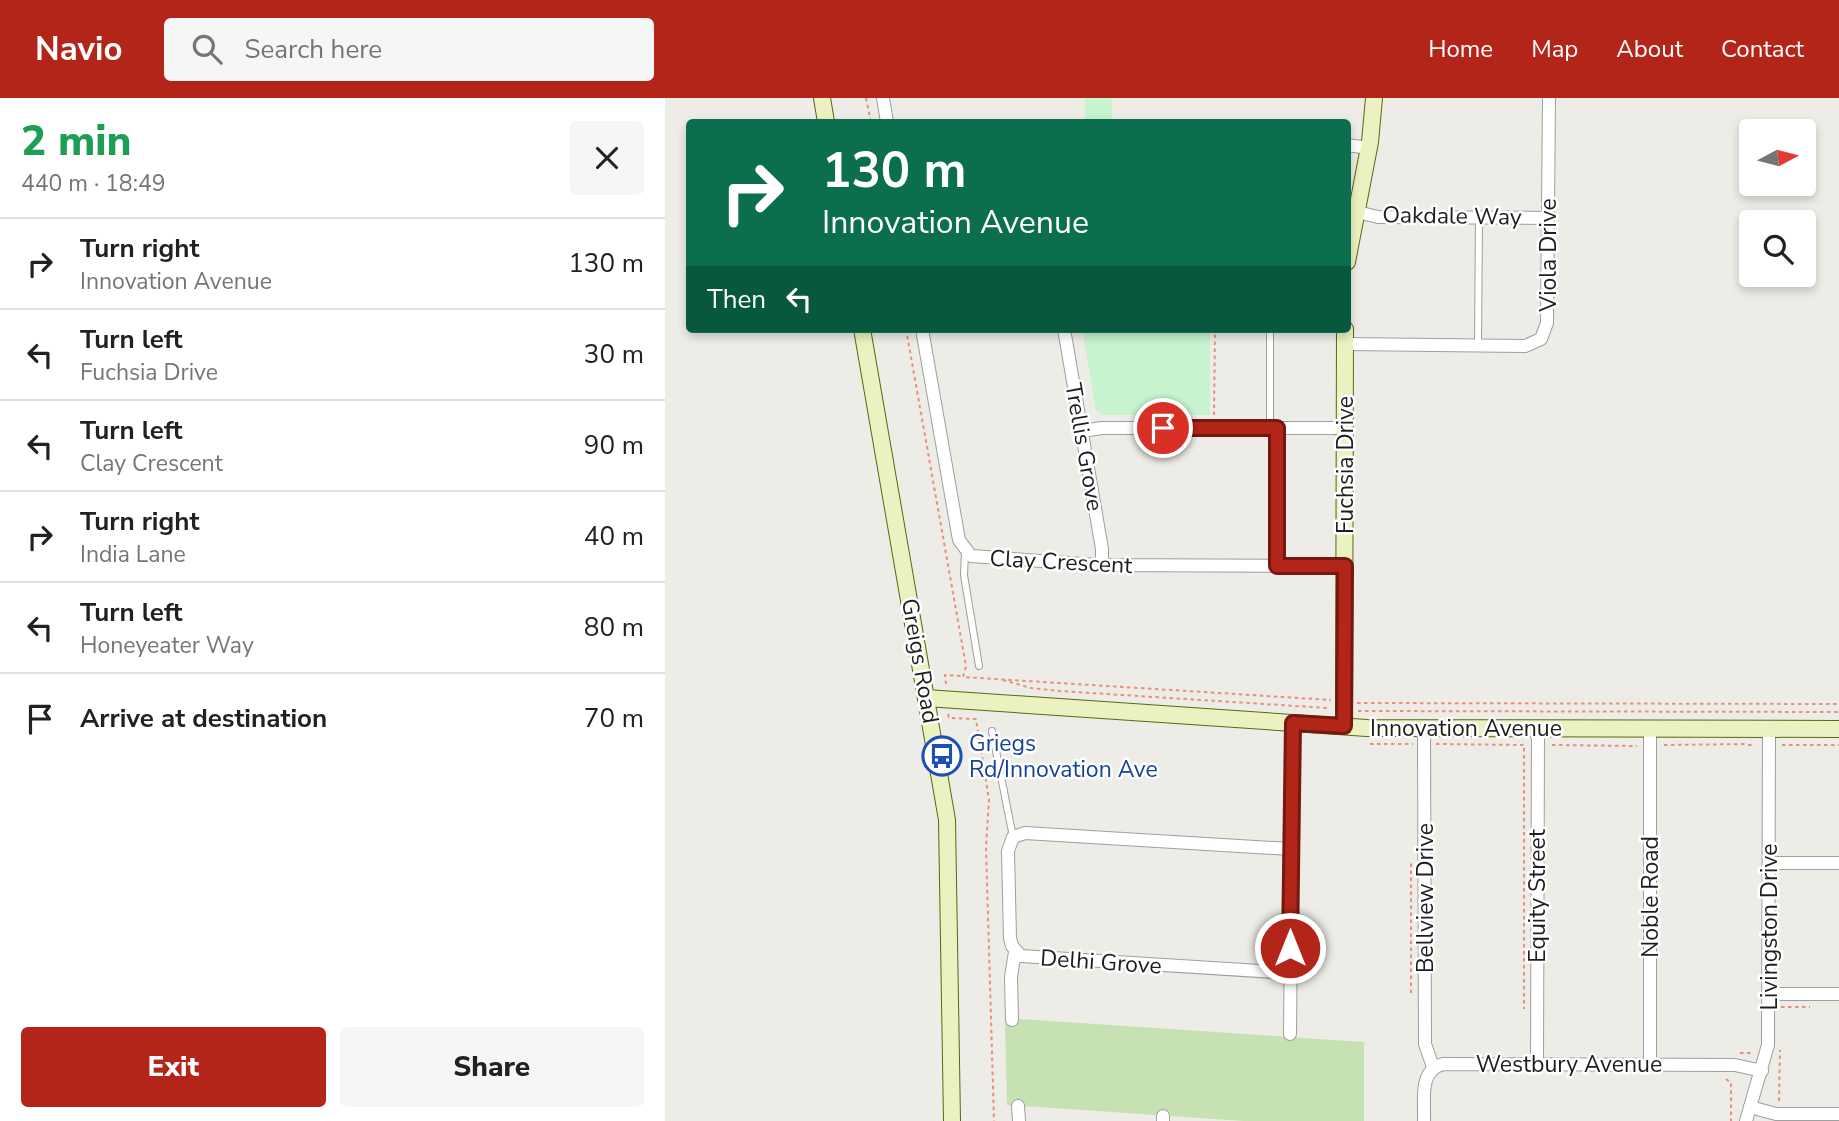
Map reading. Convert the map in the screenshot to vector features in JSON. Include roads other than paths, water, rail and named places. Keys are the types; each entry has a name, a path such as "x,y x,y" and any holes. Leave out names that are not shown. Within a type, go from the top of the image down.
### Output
{"street":[{"path":"822,98 826,119"},
{"path":"883,98 886,119"},
{"path":"1351,242 1369,148 1374,98"},
{"name":"Viola Drive","path":"1345,336 1478,345 1534,344 1546,331 1549,98"},
{"path":"1351,146 1369,148"},
{"name":"Oakdale Way","path":"1357,212 1378,216 1548,218"},
{"name":"Greigs Road","path":"863,333 947,820 952,1121"},
{"name":"Clay Crescent","path":"923,333 959,540 965,552 978,558 1102,566 1345,566"},
{"name":"Trellis Grove","path":"1065,333 1102,566"},
{"name":"Fuchsia Drive","path":"1344,726 1345,336"},
{"path":"1082,431 1102,428 1345,428"},
{"name":"Innovation Avenue","path":"926,698 1344,726 1424,736 1538,728 1650,729 1769,737 1839,729"},
{"path":"1290,1034 1293,723"},
{"name":"Equity Street","path":"1537,1064 1538,728"},
{"name":"Noble Road","path":"1650,729 1650,1065"},
{"name":"Bellview Drive","path":"1424,736 1425,1044 1433,1068"},
{"name":"Livingston Drive","path":"1746,1121 1768,1045 1769,737"},
{"path":"1013,837 1025,833 1290,849"},
{"name":"Delhi Grove","path":"1013,837 1008,851 1010,938 1015,952 1030,958 1290,973"},
{"path":"1769,863 1839,863"},
{"path":"1012,1020 1011,977 1015,952"},
{"path":"1769,994 1839,995"},
{"name":"Westbury Avenue","path":"1433,1068 1443,1064 1735,1065 1762,1071"},
{"path":"1425,1121 1425,1081 1433,1068"},
{"path":"1018,1106 1019,1121"},
{"path":"1750,1107 1776,1114 1839,1114"}],"lane":[{"path":"1478,345 1479,217"},
{"path":"1270,333 1277,566"},
{"path":"965,552 964,575 979,666"},
{"path":"992,732 1013,837"}],"place":[{"name":"Griegs Rd/Innovation Ave","path":"942,756"}]}
